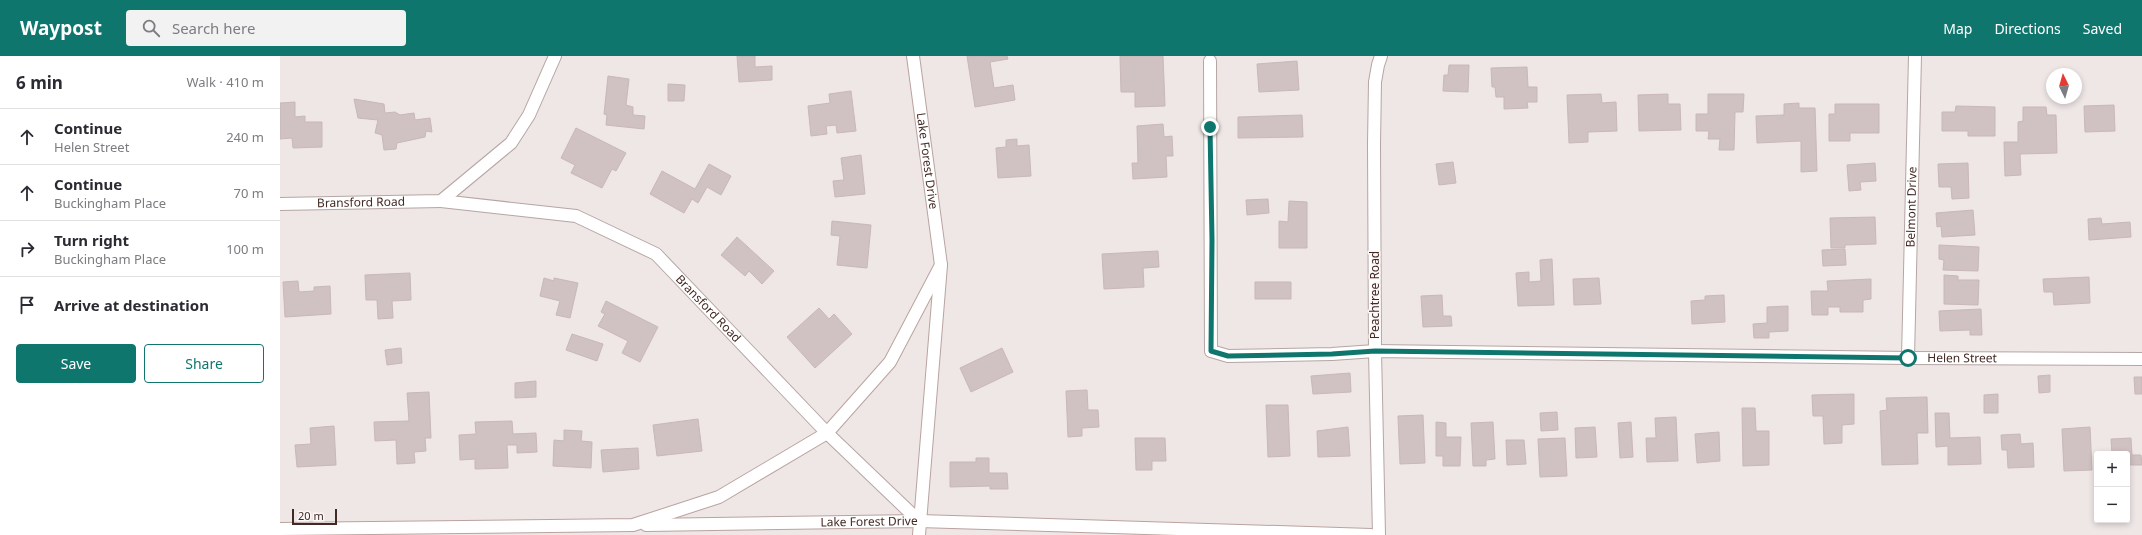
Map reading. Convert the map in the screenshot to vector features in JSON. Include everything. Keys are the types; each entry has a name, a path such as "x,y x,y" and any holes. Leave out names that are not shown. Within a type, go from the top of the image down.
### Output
{"street":[{"path":"441,201 511,143 529,115 555,56"},
{"name":"Lake Forest Drive","path":"280,529 633,526 919,521 942,265 913,56"},
{"name":"Peachtree Road","path":"1379,535 1375,351 1374,144 1375,82 1381,56"},
{"name":"Belmont Drive","path":"1908,358 1915,56"},
{"name":"Helen Street","path":"1210,61 1211,351 1228,356 1332,354 1375,351 1908,358 2142,359"},
{"name":"Bransford Road","path":"280,204 441,201 576,216 656,254 826,433 919,521"},
{"name":"Lake Forest Drive","path":"633,526 719,497 826,433 890,362 942,265"},
{"path":"919,535 919,521 1371,535"}],"building":[{"path":"737,56 755,56 755,67 772,66 772,80 739,82"},
{"path":"967,56 1007,56 1008,59 990,62 994,88 1013,85 1015,100 975,107"},
{"path":"1120,56 1163,56 1165,106 1135,107 1135,92 1121,92"},
{"path":"1297,61 1299,90 1259,92 1257,64"},
{"path":"1449,65 1469,65 1468,92 1443,91 1444,75 1448,75"},
{"path":"1527,67 1528,87 1537,87 1537,102 1527,102 1528,108 1504,109 1504,97 1496,97 1495,87 1492,87 1491,68"},
{"path":"608,76 629,79 626,105 633,107 633,115 645,116 644,129 606,125 607,115 604,114"},
{"path":"668,84 685,85 684,101 668,101"},
{"path":"851,91 856,131 837,133 836,125 826,126 827,134 811,136 808,106 830,103 829,94"},
{"path":"1601,94 1602,103 1616,102 1617,131 1588,132 1588,142 1569,143 1567,95"},
{"path":"1668,94 1668,104 1680,104 1681,130 1639,131 1638,95"},
{"path":"1708,94 1744,94 1743,112 1735,112 1734,150 1719,150 1720,139 1708,139 1709,131 1696,131 1696,114 1708,114"},
{"path":"354,99 384,104 385,113 395,112 400,115 414,113 415,120 430,118 432,132 426,131 425,137 397,143 396,149 384,150 382,135 375,133 378,120 358,118"},
{"path":"295,102 295,117 305,116 305,122 322,122 322,147 293,148 292,138 280,139 280,103"},
{"path":"1799,103 1799,108 1815,108 1817,171 1801,172 1801,141 1757,143 1756,116 1784,115 1784,104"},
{"path":"1835,104 1879,104 1879,133 1850,133 1850,141 1829,141 1829,114 1835,114"},
{"path":"2114,105 2115,131 2085,132 2084,106"},
{"path":"1956,106 1995,107 1995,136 1968,136 1968,131 1942,131 1942,112 1955,112"},
{"path":"2023,107 2046,107 2047,115 2056,115 2057,153 2020,154 2021,175 2005,176 2004,142 2018,142 2018,122 2023,121"},
{"path":"1302,115 1303,137 1238,138 1238,117"},
{"path":"1163,124 1164,137 1172,136 1173,156 1166,156 1167,177 1133,179 1132,163 1138,163 1137,126"},
{"path":"576,128 626,153 616,171 612,169 602,188 571,173 575,165 561,158"},
{"path":"1017,139 1017,146 1029,145 1031,176 998,178 996,148 1006,147 1006,140"},
{"path":"861,155 865,194 835,197 833,181 844,180 841,158"},
{"path":"1453,162 1456,183 1439,185 1436,164"},
{"path":"1875,163 1876,181 1860,182 1861,190 1849,191 1847,165"},
{"path":"1968,163 1969,198 1952,199 1951,187 1939,187 1938,164"},
{"path":"709,164 731,176 721,195 707,187 698,203 692,199 684,213 650,194 662,171 695,189"},
{"path":"1268,199 1269,213 1247,215 1246,200"},
{"path":"1289,201 1307,202 1307,248 1279,248 1279,221 1288,222"},
{"path":"1973,210 1975,235 1942,237 1941,226 1937,227 1936,213"},
{"path":"1875,217 1876,244 1845,245 1845,248 1831,248 1830,218"},
{"path":"2101,218 2102,224 2130,222 2131,237 2089,240 2088,219"},
{"path":"832,221 871,225 867,268 837,265 840,236 831,235"},
{"path":"737,237 774,271 762,284 749,271 745,276 721,255"},
{"path":"1939,245 1979,247 1978,271 1943,270 1944,260 1939,259"},
{"path":"1845,249 1846,265 1823,266 1822,250"},
{"path":"1158,251 1159,267 1143,268 1144,287 1104,289 1102,254"},
{"path":"1552,259 1554,305 1518,306 1516,273 1529,272 1529,282 1541,281 1540,260"},
{"path":"410,273 411,300 392,301 393,318 378,319 377,300 366,300 365,275"},
{"path":"1944,275 1958,276 1958,280 1979,280 1978,305 1944,304"},
{"path":"2089,277 2090,303 2054,305 2053,292 2044,292 2043,279"},
{"path":"544,278 554,281 554,278 578,283 570,318 556,315 560,301 540,296"},
{"path":"1599,278 1601,304 1574,305 1573,279"},
{"path":"1871,279 1871,299 1863,300 1863,312 1840,312 1840,307 1828,307 1828,315 1812,315 1811,291 1828,291 1827,281"},
{"path":"298,281 299,292 314,291 314,287 330,286 331,314 285,317 283,282"},
{"path":"1255,282 1291,282 1291,299 1255,299"},
{"path":"1442,295 1443,316 1451,316 1452,326 1423,327 1421,296"},
{"path":"1724,295 1725,322 1692,324 1691,301 1705,300 1705,296"},
{"path":"606,301 658,327 640,362 622,353 628,341 598,326 605,314 601,312"},
{"path":"1788,306 1788,331 1769,332 1769,338 1754,338 1753,324 1767,323 1767,307"},
{"path":"819,308 829,319 834,314 852,334 815,368 787,337"},
{"path":"1981,309 1982,335 1970,335 1970,330 1940,331 1939,311"},
{"path":"572,334 603,344 597,361 566,350"},
{"path":"401,348 402,363 387,365 385,350"},
{"path":"1002,348 1013,372 971,392 960,368"},
{"path":"1350,373 1351,392 1313,394 1311,376"},
{"path":"2050,375 2050,392 2039,393 2038,376"},
{"path":"2134,377 2142,377 2142,394 2135,394"},
{"path":"536,381 536,397 515,398 515,383"},
{"path":"1087,390 1088,410 1098,410 1099,427 1082,428 1082,436 1068,437 1066,391"},
{"path":"429,392 431,438 425,438 426,451 414,452 415,463 397,464 396,440 375,441 374,422 409,421 407,393"},
{"path":"1854,394 1854,424 1842,425 1842,443 1824,444 1823,416 1813,416 1812,395"},
{"path":"1998,394 1998,413 1984,413 1984,395"},
{"path":"1927,397 1928,433 1917,433 1918,464 1882,465 1880,411 1887,410 1886,398"},
{"path":"1266,405 1288,405 1290,456 1268,457"},
{"path":"1742,408 1755,408 1756,431 1769,431 1769,465 1743,466"},
{"path":"1557,412 1558,430 1541,431 1540,413"},
{"path":"1935,413 1949,413 1950,438 1980,437 1981,464 1948,465 1948,446 1936,447"},
{"path":"1423,415 1425,463 1400,464 1398,416"},
{"path":"1676,417 1678,461 1647,462 1646,438 1656,438 1655,418"},
{"path":"698,419 702,451 657,456 653,425"},
{"path":"512,421 513,434 536,433 537,452 517,453 517,445 507,445 508,468 475,469 475,459 460,460 459,435 476,434 475,422"},
{"path":"1436,422 1446,423 1446,437 1461,437 1460,466 1443,466 1443,456 1436,456"},
{"path":"1493,422 1495,459 1486,460 1486,466 1473,466 1471,423"},
{"path":"1631,422 1633,457 1620,458 1618,423"},
{"path":"334,426 336,465 297,467 295,445 311,444 310,428"},
{"path":"1348,427 1350,456 1318,457 1317,431"},
{"path":"1595,427 1597,457 1576,458 1575,428"},
{"path":"2090,427 2092,470 2064,471 2062,429"},
{"path":"564,430 582,431 581,441 592,442 591,468 553,466 554,440 564,441"},
{"path":"1719,432 1720,461 1697,463 1695,434"},
{"path":"2020,434 2021,444 2033,443 2034,467 2008,468 2007,450 2002,450 2001,435"},
{"path":"1135,438 1165,438 1166,461 1152,461 1152,470 1136,470"},
{"path":"1565,438 1567,476 1540,477 1538,439"},
{"path":"2131,438 2132,455 2141,455 2142,465 2130,465 2130,451 2112,451 2111,439"},
{"path":"1506,440 1524,440 1526,464 1507,465"},
{"path":"638,448 639,469 603,472 601,450"},
{"path":"976,458 989,458 989,473 1007,473 1008,489 990,489 990,486 950,487 950,462 976,462"}],"route":[{"path":"1210,127 1212,240 1211,351 1228,356 1332,354 1375,351 1908,358"}]}
